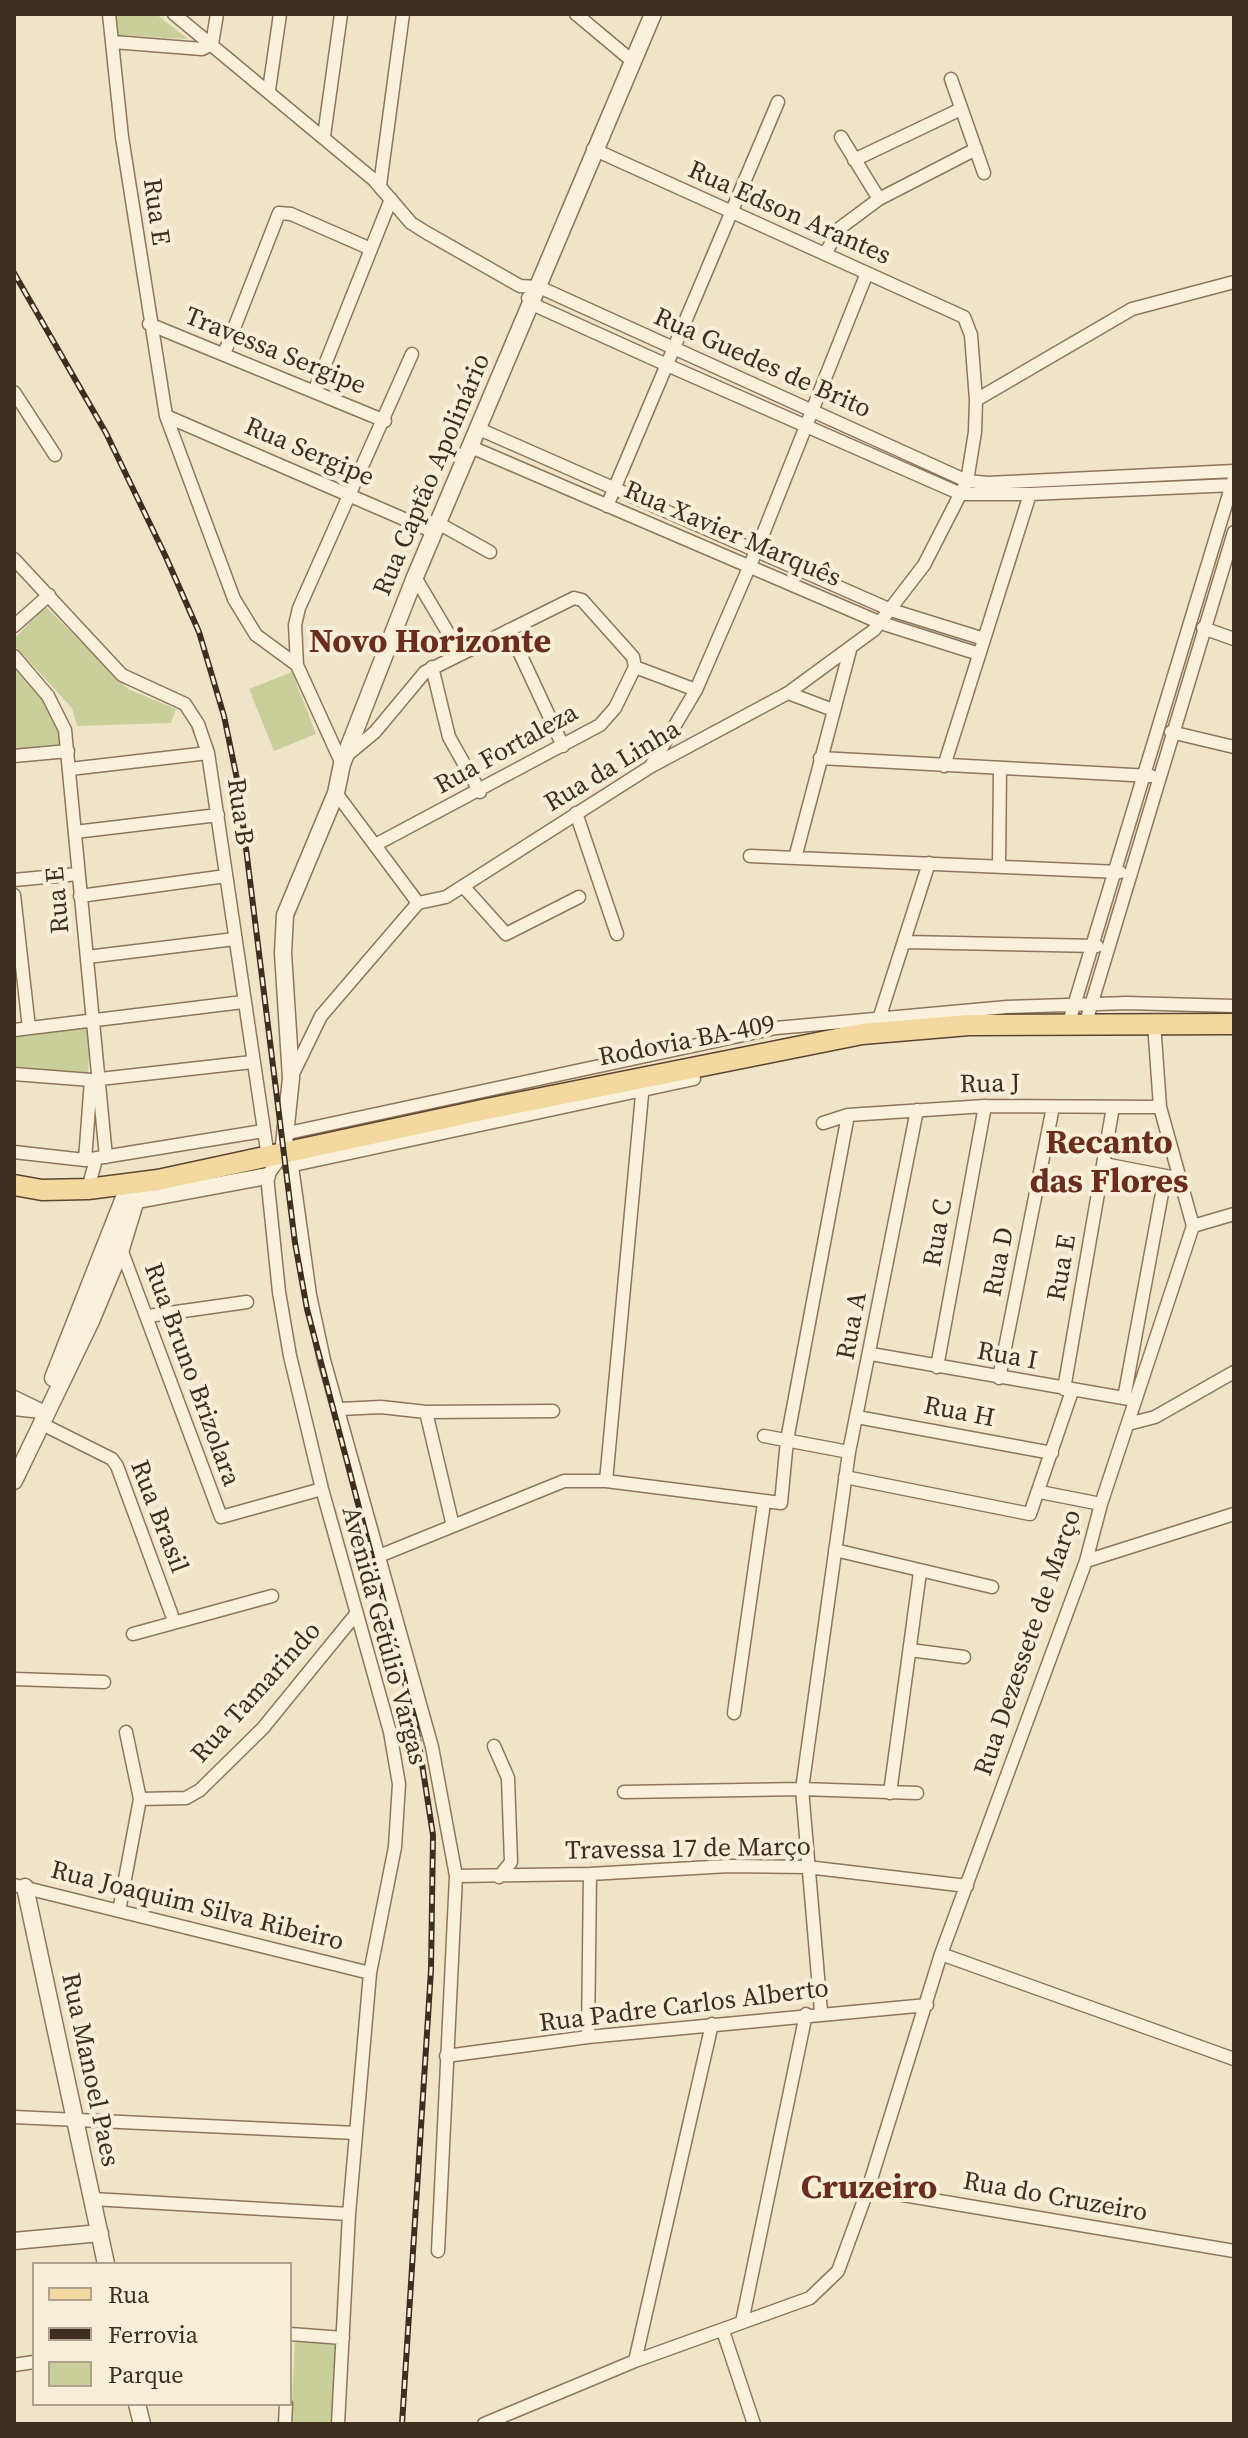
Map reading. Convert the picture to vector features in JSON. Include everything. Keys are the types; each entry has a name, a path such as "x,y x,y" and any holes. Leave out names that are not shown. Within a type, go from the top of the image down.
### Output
{"main road":[{"name":"Rodovia BA-409","path":"14,1185 42,1190 137,1190 281,1156 643,1083 862,1034 1080,1013 1154,1023 1234,1024"}],"street":[{"name":"Rua E","path":"109,14 122,137 149,324 166,416 234,599 249,627 297,665"},
{"path":"174,14 380,185 411,223 520,286 532,304"},
{"path":"212,44 217,14"},
{"path":"269,90 280,14"},
{"path":"324,136 341,14"},
{"path":"380,185 403,14"},
{"path":"576,14 631,60"},
{"name":"Rua Captão Apolinário","path":"281,1156 291,1078 283,953 285,915 336,793 344,760 415,577 580,192 593,149 653,14"},
{"path":"113,42 195,50 212,44"},
{"path":"951,79 984,173"},
{"path":"607,506 778,102"},
{"path":"854,160 961,109"},
{"path":"841,137 879,199"},
{"name":"Rua Edson Arantes","path":"593,149 967,320"},
{"path":"825,254 840,228 879,199 976,149"},
{"path":"314,392 391,199"},
{"path":"224,354 279,213 291,214 371,249"},
{"path":"650,767 696,690 757,549 867,273"},
{"path":"976,400 1132,309 1234,282"},
{"path":"520,286 539,287"},
{"name":"Rua Guedes de Brito","path":"539,287 967,481"},
{"name":"Rua Guedes de Brito","path":"532,304 961,494"},
{"name":"Rua da Linha","path":"418,903 437,901 650,767 788,693 850,650 881,623 924,565 967,481 975,432 976,400 967,320"},
{"name":"Travessa Sergipe","path":"149,324 385,421"},
{"path":"412,354 296,617 297,665 344,760 365,743 412,683 432,667 578,597 633,657 635,667 696,690"},
{"path":"14,392 55,455"},
{"name":"Rua Sergipe","path":"166,416 490,552"},
{"name":"Rua Xavier Marquês","path":"479,429 891,610 984,639"},
{"name":"Rua Xavier Marquês","path":"471,447 881,623 979,654"},
{"path":"967,481 1234,471"},
{"path":"961,494 1030,494 1233,482 1092,945 1080,1013"},
{"path":"944,766 1030,494"},
{"path":"1080,1013 1109,946 1171,732 1234,532"},
{"name":"Rua B","path":"14,559 122,675 185,704 193,712 208,753 263,1131 281,1156"},
{"path":"415,577 460,653"},
{"path":"14,626 49,595"},
{"path":"1203,628 1234,639"},
{"path":"509,630 563,746"},
{"path":"795,858 850,650"},
{"name":"Rua E","path":"14,656 60,715 68,751 80,896 95,1022 96,1159 88,1189"},
{"path":"432,667 449,737 480,792"},
{"name":"Rua Fortaleza","path":"375,845 480,792 608,717 635,667"},
{"path":"788,693 833,710"},
{"path":"1171,732 1234,747"},
{"path":"14,756 68,751"},
{"path":"70,769 208,753"},
{"path":"820,758 1159,777"},
{"path":"999,866 1000,768"},
{"path":"291,1078 321,1016 418,903 336,793"},
{"path":"576,813 617,934"},
{"path":"75,832 218,815"},
{"path":"750,856 1131,873"},
{"path":"862,1034 882,1017 929,863"},
{"path":"14,880 78,874"},
{"path":"80,896 226,876"},
{"path":"463,886 506,934 579,897"},
{"path":"14,895 29,1028"},
{"path":"87,957 235,939"},
{"path":"906,942 1109,946"},
{"path":"14,1030 243,1002"},
{"path":"137,1190 281,1156 776,1028 882,1017 1234,1006"},
{"path":"1154,1023 1160,1107 1193,1226 1234,1214"},
{"path":"14,1074 95,1080 252,1062"},
{"path":"606,1481 643,1083 694,1079"},
{"path":"95,1080 96,1159"},
{"name":"Rua J","path":"823,1123 848,1115 985,1106 1160,1107"},
{"name":"Rua C","path":"937,1367 985,1106"},
{"name":"Rua D","path":"999,1378 1053,1107"},
{"name":"Rua E","path":"845,1477 1030,1514 1052,1453 1068,1390 1113,1107"},
{"name":"Rua A","path":"821,2012 802,1789 849,1452 871,1354 917,1110"},
{"name":"Rua A","path":"764,1503 781,1502 787,1440 848,1115"},
{"path":"14,1152 96,1159 263,1131"},
{"name":"Avenida Getúlio Vargas","path":"281,1156 324,1360 432,1747 456,1876 438,2251"},
{"name":"Avenida Getúlio Vargas","path":"281,1156 279,1292 290,1356 322,1489 390,1732 399,1784 395,1847 370,1973 349,2214 338,2424"},
{"path":"1104,1164 1179,1178"},
{"path":"1130,1399 1165,1177"},
{"path":"14,1481 45,1411 50,1387 121,1249 137,1190"},
{"path":"85,1318 137,1190"},
{"name":"Rua Dezessete de Março","path":"742,2322 810,2298 838,2271 868,2189 941,1954 1086,1561 1128,1424 1130,1399 1193,1226"},
{"name":"Rua Bruno Brizolara","path":"121,1249 221,1517 322,1489"},
{"path":"148,1316 247,1302"},
{"name":"Rua I","path":"871,1354 1130,1399"},
{"path":"1128,1424 1155,1417 1234,1372"},
{"name":"Rua Brasil","path":"14,1397 45,1411 112,1459 174,1621"},
{"path":"14,1409 45,1411"},
{"path":"340,1409 553,1411"},
{"path":"426,1412 453,1526"},
{"name":"Rua H","path":"857,1417 1052,1453"},
{"path":"764,1436 849,1452"},
{"path":"379,1556 564,1481 606,1481 764,1503 734,1713"},
{"path":"1040,1492 1101,1504"},
{"path":"1086,1561 1234,1514"},
{"path":"835,1550 992,1587"},
{"path":"890,1793 920,1572"},
{"path":"133,1634 272,1596"},
{"name":"Rua Tamarindo","path":"140,1799 186,1798 200,1790 263,1728 356,1614"},
{"path":"910,1650 964,1657"},
{"path":"14,1679 104,1682"},
{"path":"119,1911 140,1799 126,1732"},
{"path":"494,1746 508,1778 511,1862 499,1877"},
{"path":"624,1792 802,1789 917,1793"},
{"name":"Travessa 17 de Março","path":"456,1876 590,1874 729,1866 807,1867 967,1886"},
{"path":"588,2037 590,1874"},
{"name":"Rua Joaquim Silva Ribeiro","path":"19,1886 370,1973"},
{"name":"Rua Manoel Paes","path":"19,1886 106,2262"},
{"path":"941,1954 1234,2059"},
{"name":"Rua Padre Carlos Alberto","path":"446,2056 821,2012 927,2005"},
{"path":"484,2424 635,2361 742,2322 806,2014"},
{"path":"635,2361 712,2024"},
{"path":"14,2117 356,2133"},
{"name":"Rua do Cruzeiro","path":"868,2189 1234,2251"},
{"path":"93,2199 349,2214"},
{"path":"14,2241 100,2233"},
{"path":"723,2331 754,2424"},
{"path":"292,2334 343,2338"}],"green space":[{"path":"113,14 156,14 188,39 117,35"},
{"path":"45,606 128,689 176,709 171,723 77,726 72,708 14,645 14,639"},
{"path":"14,664 55,710 63,746 14,751"},
{"path":"292,672 316,734 274,751 249,689"},
{"path":"90,1025 88,1077 14,1069 14,1032"},
{"path":"295,2339 338,2342 332,2424 291,2424"}],"railway":[{"path":"14,273 106,433 165,555 199,632 224,716 238,784 295,1243 307,1309 416,1725 433,1835 431,1970 402,2424"}],"district":[{"name":"Novo Horizonte","path":"430,643"},
{"name":"Recanto das Flores","path":"1109,1164"},
{"name":"Cruzeiro","path":"869,2189"}]}
